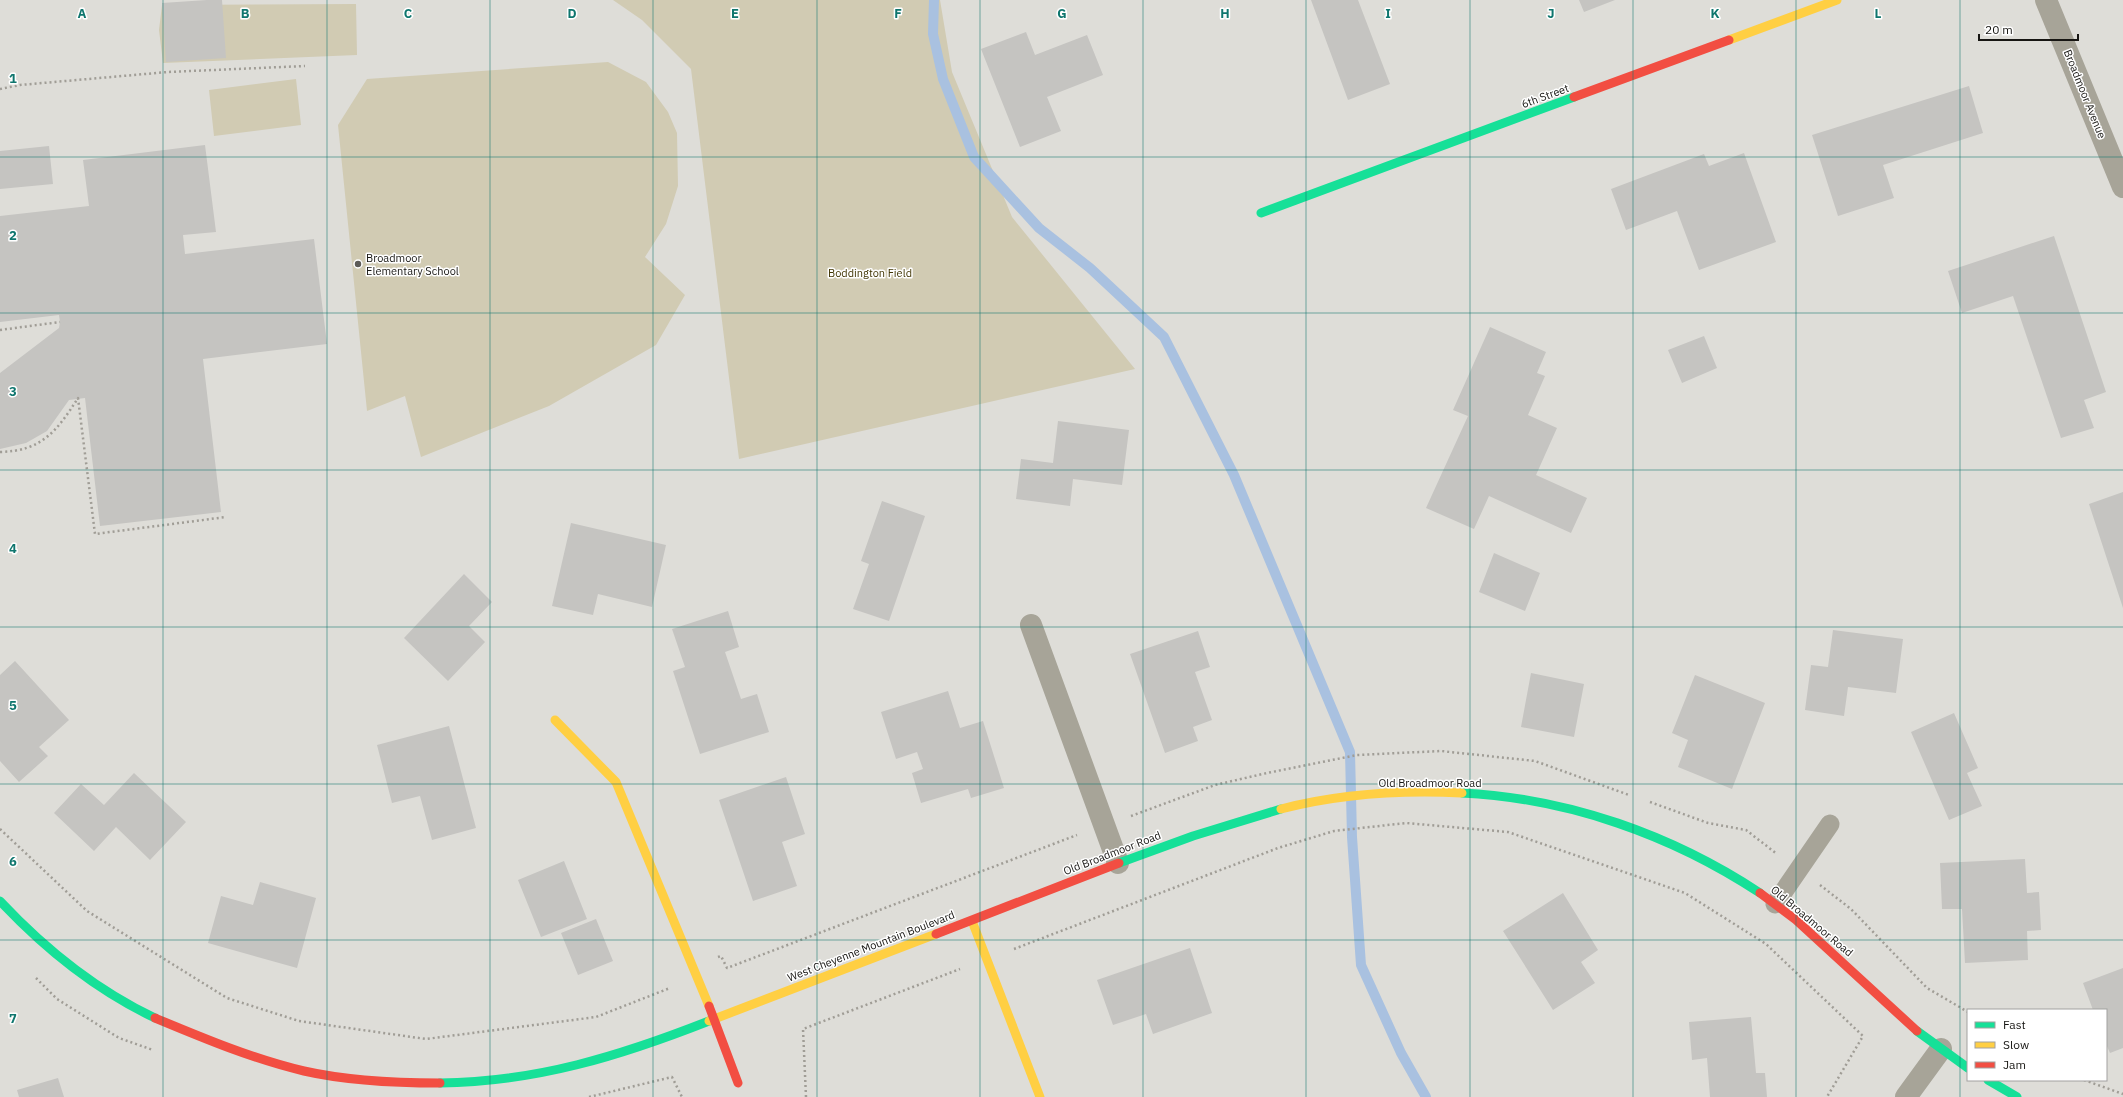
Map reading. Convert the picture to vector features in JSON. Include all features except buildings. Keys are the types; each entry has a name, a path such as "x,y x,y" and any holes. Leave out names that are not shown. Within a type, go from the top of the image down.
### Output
{"street":[{"name":"6th Street","path":"1261,213 1837,0"},
{"name":"Broadmoor Avenue","path":"2046,0 2123,187"},
{"path":"1031,625 1118,863"},
{"path":"555,720 616,782 714,1019 738,1083"},
{"name":"Old Broadmoor Road","path":"972,921 1118,863 1244,819 1295,805 1352,796 1415,792 1469,793 1531,800 1588,813 1657,839 1730,872 1775,904 1852,970 1908,1023 1967,1067"},
{"name":"West Cheyenne Mountain Boulevard","path":"0,901 54,952 101,988 151,1015 253,1056 314,1073 387,1082 452,1083 514,1078 583,1065 714,1019 972,921 1040,1097"},
{"path":"1906,1097 1941,1049"},
{"path":"1990,1081 2017,1097"}],"lane":[{"path":"1775,904 1830,824"}],"path":[{"path":"0,89 20,85 160,72 305,66"},
{"path":"0,330 60,322"},
{"path":"0,452 16,452 43,441 60,426 78,398 95,534 226,517"},
{"path":"1334,760 1357,755"},
{"path":"806,1097 803,1029 1278,848 1334,831 1406,823 1508,832 1685,892 1766,944 1863,1036 1827,1097"},
{"path":"589,1097 672,1077 682,1097"},
{"path":"2087,1081 2123,1094"}],"green space":[{"name":"Boddington Field","path":"613,0 940,0 952,72 1012,217 1135,369 739,459 691,69 642,20"},
{"path":"356,4 357,55 163,63 159,30 162,5"},
{"path":"608,62 646,82 668,112 677,133 678,186 666,224 645,257 685,295 656,345 549,406 421,457 405,396 367,411 338,125 367,79"},
{"path":"296,79 301,125 214,136 209,90"}],"waterway":[{"path":"934,0 933,34 943,79 974,157 1039,228 1090,268 1164,337 1234,475 1350,752 1352,837 1361,965 1401,1053 1426,1097"}],"traffic: fast":[{"path":"1261,213 1574,97"},
{"path":"1462,793 1502,796 1541,803 1618,823 1655,837 1691,854 1726,872 1760,893"},
{"path":"1119,863 1193,836 1281,809"},
{"path":"0,901 35,936 72,967 112,995 155,1018"},
{"path":"440,1083 510,1078 577,1065 610,1056 676,1034 709,1021"},
{"path":"1917,1031 1967,1067"},
{"path":"1990,1081 2017,1097"}],"traffic: slow":[{"path":"1729,40 1837,0"},
{"path":"555,720 616,782 709,1006"},
{"path":"1281,809 1325,800 1371,794 1417,792 1462,793"},
{"path":"972,921 1040,1097"},
{"path":"709,1021 936,934"}],"traffic: jam":[{"path":"1574,97 1729,40"},
{"path":"936,934 1119,863"},
{"path":"1760,893 1796,920 1917,1031"},
{"path":"709,1006 738,1083"},
{"path":"155,1018 247,1054 304,1071 372,1081 440,1083"}],"place":[{"name":"Broadmoor Elementary School","path":"358,264"}]}
